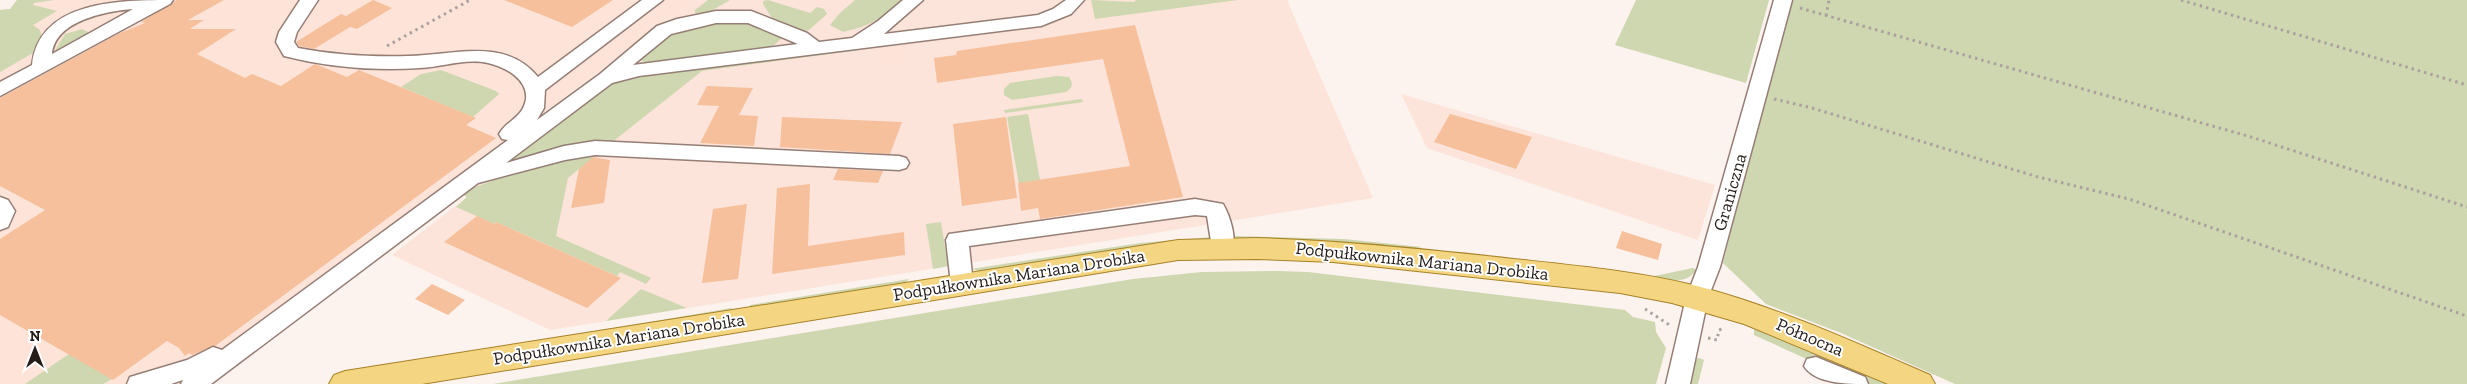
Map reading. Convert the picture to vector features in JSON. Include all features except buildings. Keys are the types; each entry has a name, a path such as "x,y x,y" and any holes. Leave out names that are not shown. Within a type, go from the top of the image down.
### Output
{"main road":[{"name":"Podpułkownika Mariana Drobika","path":"344,384 1178,250 1293,248 1348,252 1625,281 1697,298"},
{"name":"Północna","path":"1697,298 1781,324 1919,384"}],"street":[{"path":"139,384 194,367 216,355 526,121 533,111 535,88 530,77 513,66 493,58 474,56 420,62 309,57 291,52 285,42 288,32 309,0"},
{"path":"535,88 654,0"},
{"path":"856,42 885,24 914,0"},
{"path":"605,79 638,70 1041,20 1061,12 1075,0"},
{"path":"40,68 43,48 55,31 78,14 106,6 162,1"},
{"path":"0,90 162,1"},
{"name":"Graniczna","path":"1678,384 1697,298 1708,267 1755,95 1783,2"},
{"path":"193,384 605,79 664,30 684,23 716,17 751,17 800,37 814,47"},
{"path":"461,184 514,166 564,153 595,148 899,163"},
{"path":"0,205 4,211 0,222"},
{"path":"962,284 957,240 1195,206 1215,209 1220,223 1223,248"},
{"name":"Północna","path":"1816,366 1856,384"}],"path":[{"path":"366,60 424,24 470,0"},
{"path":"1826,16 1829,0"},
{"path":"2180,0 2467,85"},
{"path":"1783,2 1826,16 1920,40 2054,82 2251,137 2467,207"},
{"path":"1755,95 1812,108 2038,177 2129,199 2467,316"},
{"path":"1638,307 1652,312 1665,324 1678,328"},
{"path":"1701,335 1717,340 1718,330 1730,330"}],"shaded area":[{"path":"17,0 694,0 207,366 169,384 0,384 0,10 10,9"},
{"path":"694,0 1287,0 1373,198 550,330 392,255 467,197 445,188"},
{"path":"902,45 904,62 879,65 878,48"},
{"path":"1401,94 1715,185 1698,240 1427,148"}],"green space":[{"path":"17,0 54,0 34,3 33,5 57,11 33,25 40,30 42,38 33,53 0,72 0,10 10,9"},
{"path":"708,0 730,0 706,14 695,13 695,10"},
{"path":"768,0 810,13 817,7 824,9 827,14 809,30 802,32 773,20 763,4 763,1"},
{"path":"855,0 905,0 884,16 861,27 843,32 830,25"},
{"path":"1091,0 1134,2 1136,0 1238,0 1095,19"},
{"path":"1636,0 1769,0 1746,83 1615,45"},
{"path":"1789,0 2467,0 2467,384 1955,384 1841,333 1766,304 1723,263"},
{"path":"712,22 748,23 782,38 770,49 651,64 642,61 642,57 665,36"},
{"path":"82,29 90,33 54,52 65,34"},
{"path":"835,49 860,50 702,71 611,143 495,168 603,87 619,81 646,74"},
{"path":"441,70 496,91 499,94 473,117 401,87 421,74"},
{"path":"1057,76 1069,77 1072,83 1071,88 1066,92 1012,100 1004,95 1004,89 1010,83"},
{"path":"1081,99 1084,102 1005,113 1004,110"},
{"path":"1028,114 1040,180 1019,184 1007,117"},
{"path":"596,155 568,178 556,236 651,278 646,284 620,272 617,276 496,222 494,224 456,207 467,197 460,193 544,165"},
{"path":"941,222 948,266 933,269 926,224"},
{"path":"1233,236 1344,239 1422,247 1412,249 1236,239"},
{"path":"1211,237 1208,240 984,272 971,269 1140,243"},
{"path":"1693,268 1697,270 1692,275 1681,280 1675,281 1649,277"},
{"path":"1202,272 1308,272 1625,310 1633,317 1655,322 1656,332 1666,348 1656,384 493,384 1133,279"},
{"path":"909,279 905,283 750,307 750,305"},
{"path":"641,289 687,308 606,321"},
{"path":"732,308 730,313 592,334 589,332"},
{"path":"1754,329 1809,349 1891,384 1867,384 1754,335"},
{"path":"69,354 112,379 103,384 25,384"},
{"path":"1695,359 1704,360 1698,384 1688,384"}]}
